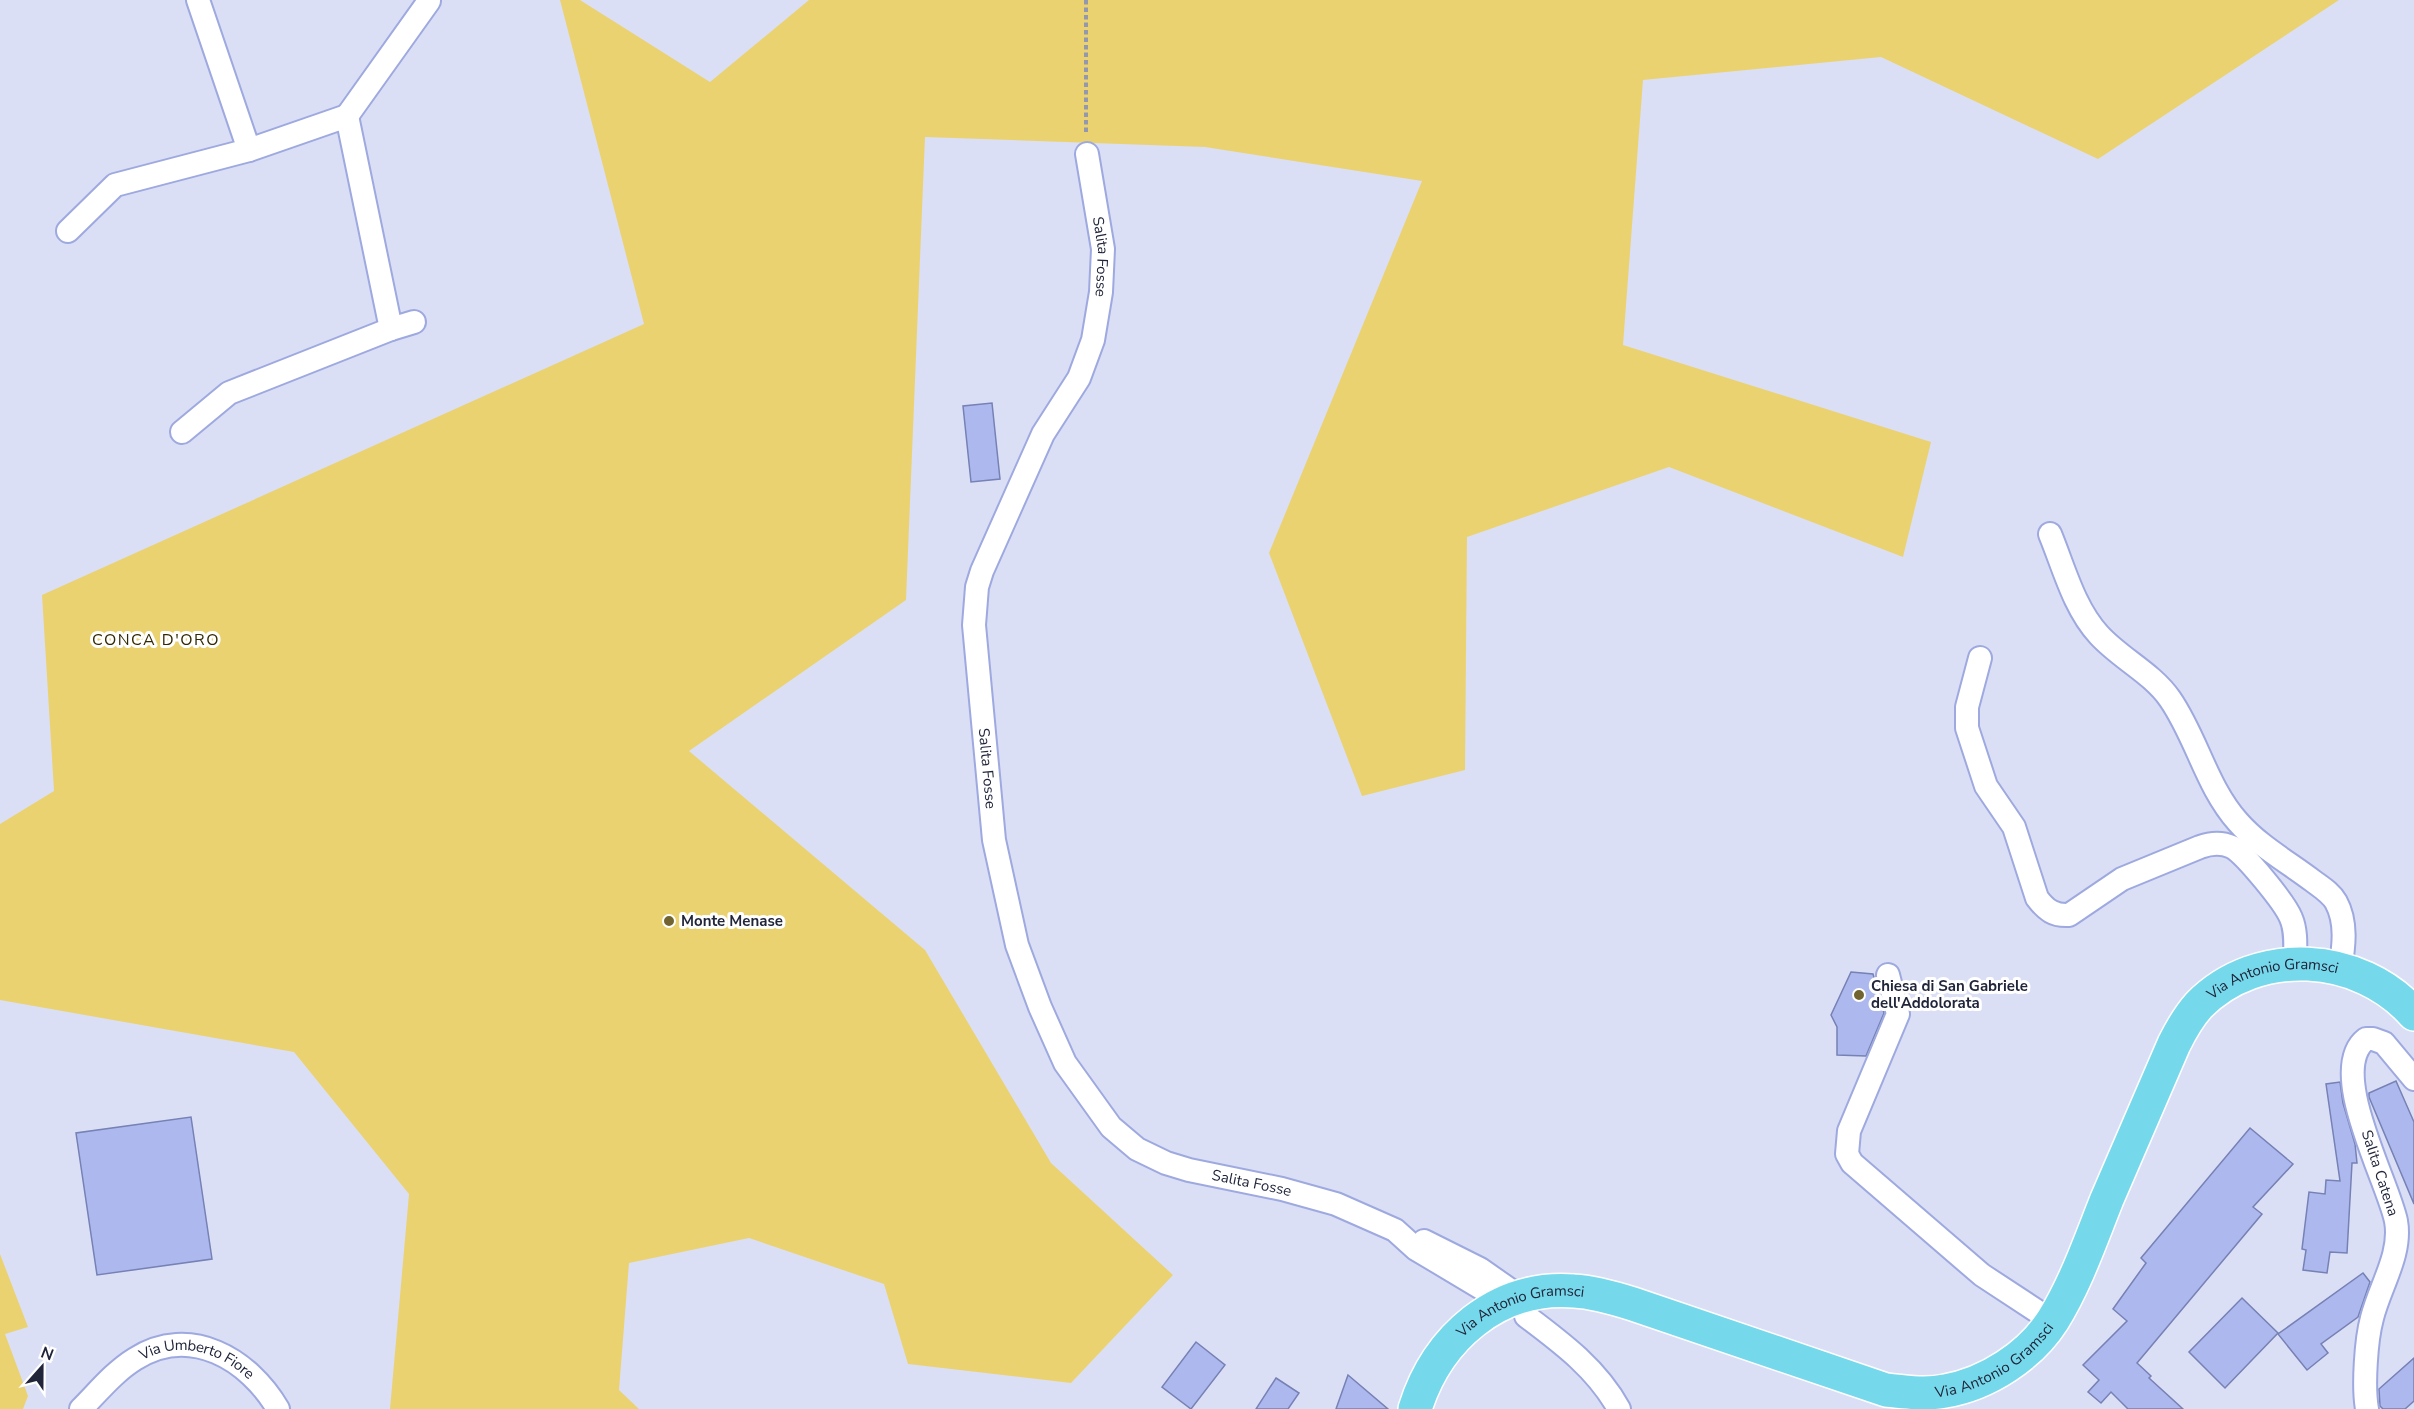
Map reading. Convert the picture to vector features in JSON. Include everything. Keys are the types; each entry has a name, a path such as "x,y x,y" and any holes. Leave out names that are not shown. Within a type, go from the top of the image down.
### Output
{"main road":[{"name":"Via Antonio Gramsci","path":"1415,1409 1433,1366 1455,1337 1482,1314 1499,1304 1523,1306 1555,1290 1612,1298 1867,1384 1906,1392 1944,1392 1977,1382 2012,1362 2052,1322 2076,1275 2174,1044 2188,1019 2203,1002 2232,981 2259,969 2295,964 2340,968 2384,988 2414,1014"}],"street":[{"path":"198,0 249,150"},
{"path":"68,231 115,185 249,150 347,116 429,2"},
{"path":"347,116 391,328"},
{"name":"Salita Fosse","path":"1087,154 1103,249 1101,292 1093,340 1079,378 1043,434 982,571 975,606 974,626 994,840 1017,945 1040,1007 1065,1063 1111,1127 1122,1138 1137,1149 1166,1163 1336,1204 1395,1230 1416,1249 1483,1289"},
{"path":"182,432 229,393 391,328 414,322"},
{"path":"2050,534 2080,609 2088,622 2110,645 2148,676 2168,696 2179,713 2205,773 2230,814 2254,838 2335,900 2342,916 2343,948 2340,968"},
{"path":"1980,658 1967,707 1967,728 1986,786 2014,827 2037,898 2043,907 2050,912 2069,915 2122,879 2211,843 2222,844 2240,852 2291,916 2296,943 2295,964"},
{"path":"1888,975 1898,1014 1849,1131 1846,1154 1852,1163 1982,1275 2052,1322"},
{"name":"Salita Catena","path":"2367,1409 2369,1329 2396,1250 2397,1234 2396,1220 2367,1136 2352,1078 2352,1065 2361,1043 2366,1039 2373,1039 2384,1044 2414,1079"},
{"path":"1395,1230 1451,1253 1480,1269 1587,1366 1603,1383 1619,1409"},
{"name":"Via Umberto Fiore","path":"81,1409 134,1359 163,1347 184,1345 205,1348 240,1365 267,1390 278,1409"}],"path":[{"path":"1086,0 1084,108 1087,154"}],"shaded area":[{"path":"560,0 580,0 710,82 809,0 2339,0 2098,159 1881,57 1643,80 1623,345 1931,442 1903,557 1669,467 1467,537 1465,770 1362,796 1269,553 1422,181 1205,147 925,137 906,600 689,751 925,950 1051,1163 1173,1275 1071,1383 908,1364 884,1284 749,1238 629,1263 619,1390 639,1409 390,1409 409,1194 294,1052 0,1000 0,824 54,791 42,595 644,324"},
{"path":"0,1254 28,1327 5,1334 28,1396 23,1409 0,1409"}],"building":[{"path":"992,403 1000,479 971,482 963,406"},
{"name":"Chiesa di San Gabriele dell'Addolorata","path":"1851,972 1873,974 1884,1013 1866,1056 1837,1055 1837,1027 1831,1015"},
{"path":"2396,1081 2414,1122 2414,1204 2369,1097 2369,1093"},
{"path":"2340,1082 2343,1103 2355,1144 2357,1163 2352,1163 2347,1253 2330,1252 2327,1273 2303,1270 2306,1250 2302,1249 2309,1192 2325,1194 2326,1180 2340,1181 2326,1084"},
{"path":"191,1117 212,1259 97,1275 76,1133"},
{"path":"2250,1128 2293,1164 2253,1207 2262,1214 2137,1363 2151,1376 2149,1378 2183,1409 2128,1409 2111,1392 2101,1403 2088,1392 2099,1380 2083,1365 2127,1321 2113,1309 2146,1263 2141,1258"},
{"path":"2363,1273 2370,1282 2358,1317 2321,1344 2328,1353 2307,1370 2278,1334"},
{"path":"2242,1298 2278,1333 2225,1388 2189,1352"},
{"path":"1196,1342 1225,1365 1191,1409 1162,1387"},
{"path":"2414,1358 2414,1401 2405,1409 2383,1409 2380,1406 2379,1389"},
{"path":"1348,1375 1388,1409 1336,1409"},
{"path":"1276,1378 1299,1393 1288,1409 1256,1409"}],"place":[{"name":"Monte Menase","path":"669,921"},
{"name":"Chiesa di San Gabriele dell'Addolorata","path":"1859,995"}],"district":[{"name":"CONCA D'ORO","path":"156,640"}]}
